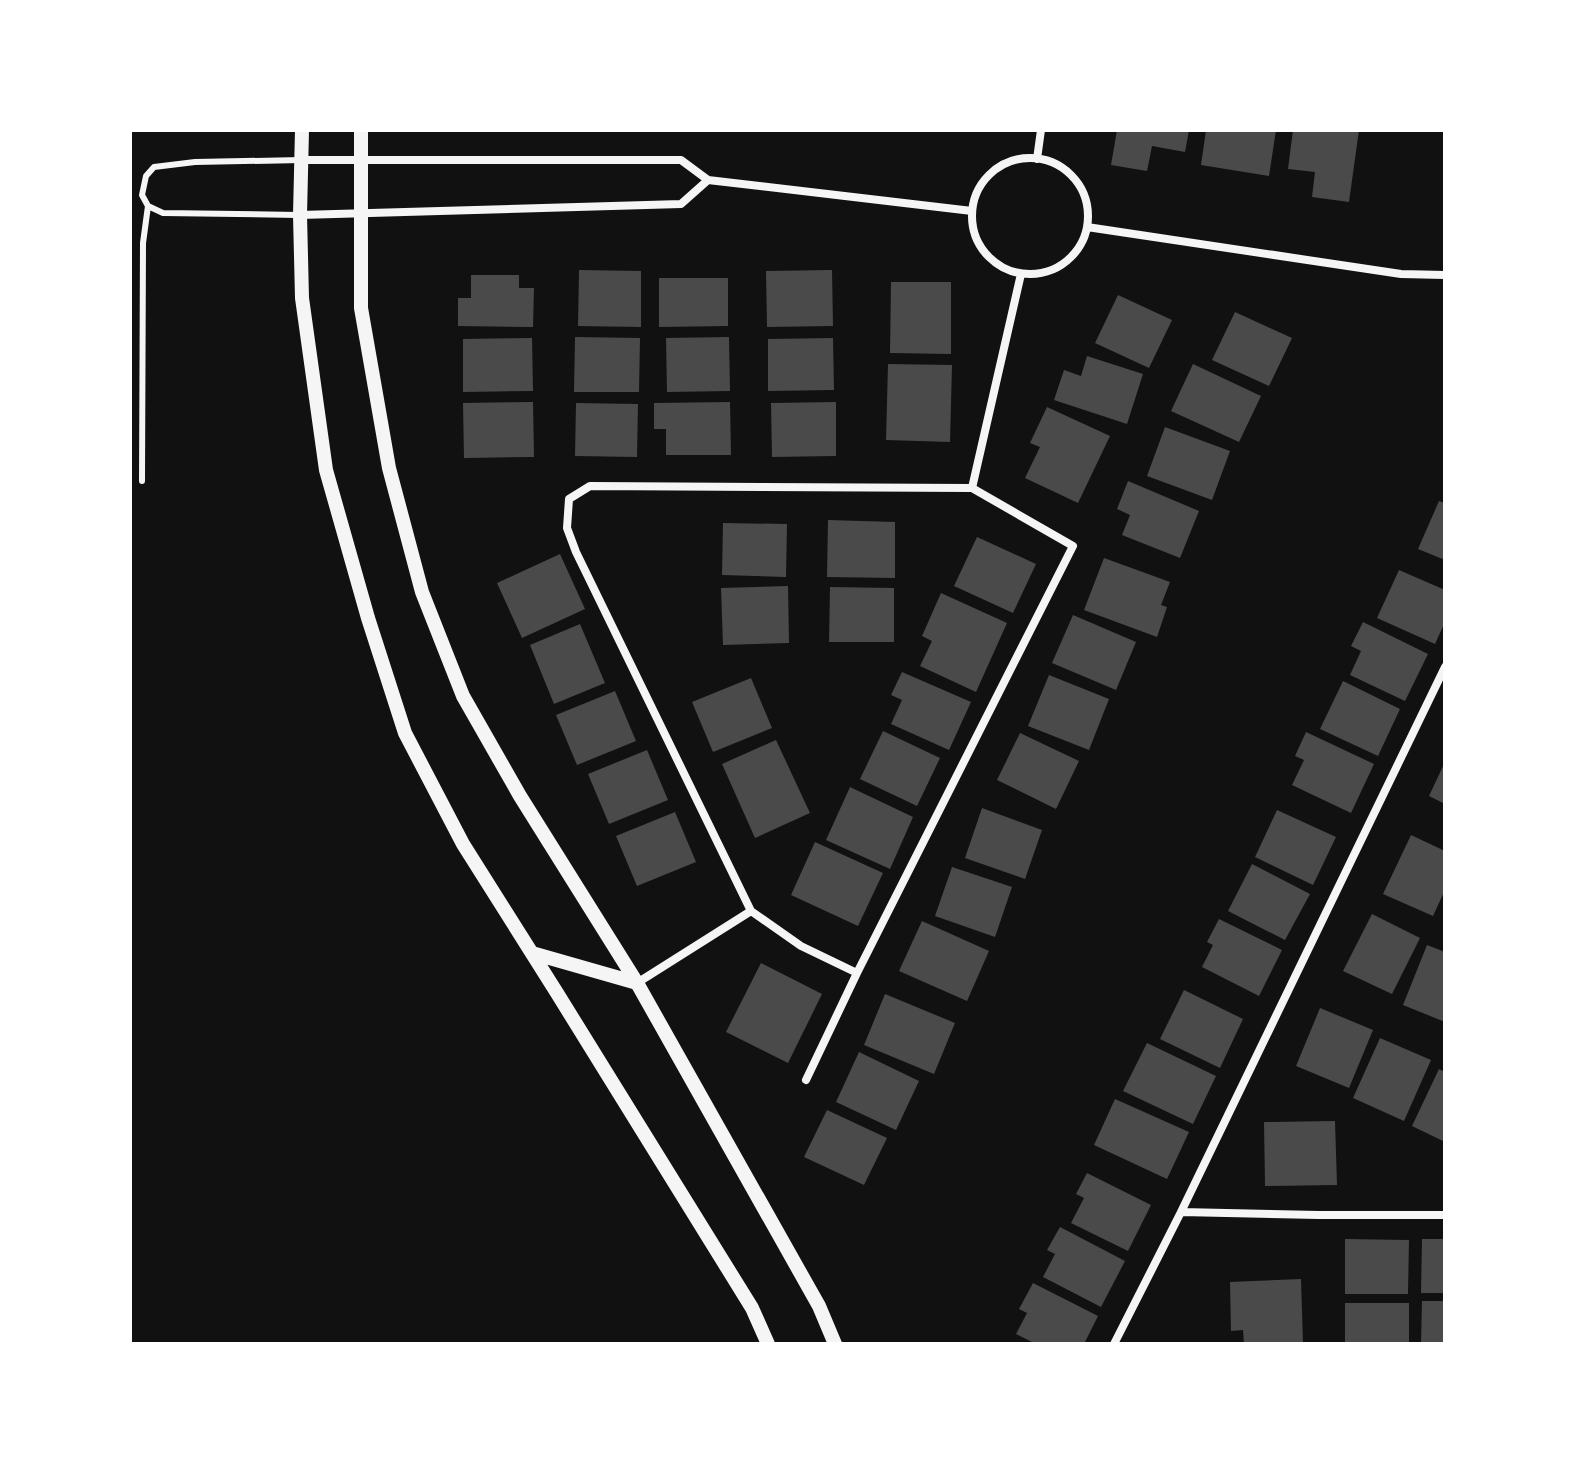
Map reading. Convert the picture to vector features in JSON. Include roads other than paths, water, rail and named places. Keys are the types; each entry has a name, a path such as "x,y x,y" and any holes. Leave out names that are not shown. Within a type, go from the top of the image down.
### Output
{"street":[{"path":"302,130 302,298 326,470 405,733 463,844 752,1308 768,1344"},
{"path":"361,130 361,308 389,468 422,592 463,696 520,796 637,983 819,1306 835,1344"},
{"path":"1037,159 1041,130"},
{"path":"1029,157 1037,159 1064,168 1077,181 1086,198 1089,217 1085,237 1075,254 1060,267 1041,274 1021,274 1002,268 986,255 976,238 971,219 973,201 981,184 994,170 1010,161 1029,157"},
{"path":"302,160 681,160 708,180 972,211"},
{"path":"300,215 681,204 708,180"},
{"path":"1087,227 1401,274 1445,275"},
{"path":"972,488 1021,274"},
{"path":"806,1080 1073,546 972,488 590,486 569,499 567,528 576,552 751,911 801,946 857,973"},
{"path":"1114,1344 1445,667"},
{"path":"532,953 637,983 751,911"},
{"path":"1181,1212 1445,1215"}],"lane":[{"path":"142,481 143,243 148,206 142,195 146,176 154,167 195,162 302,160"},
{"path":"148,206 163,213 300,215"}]}
